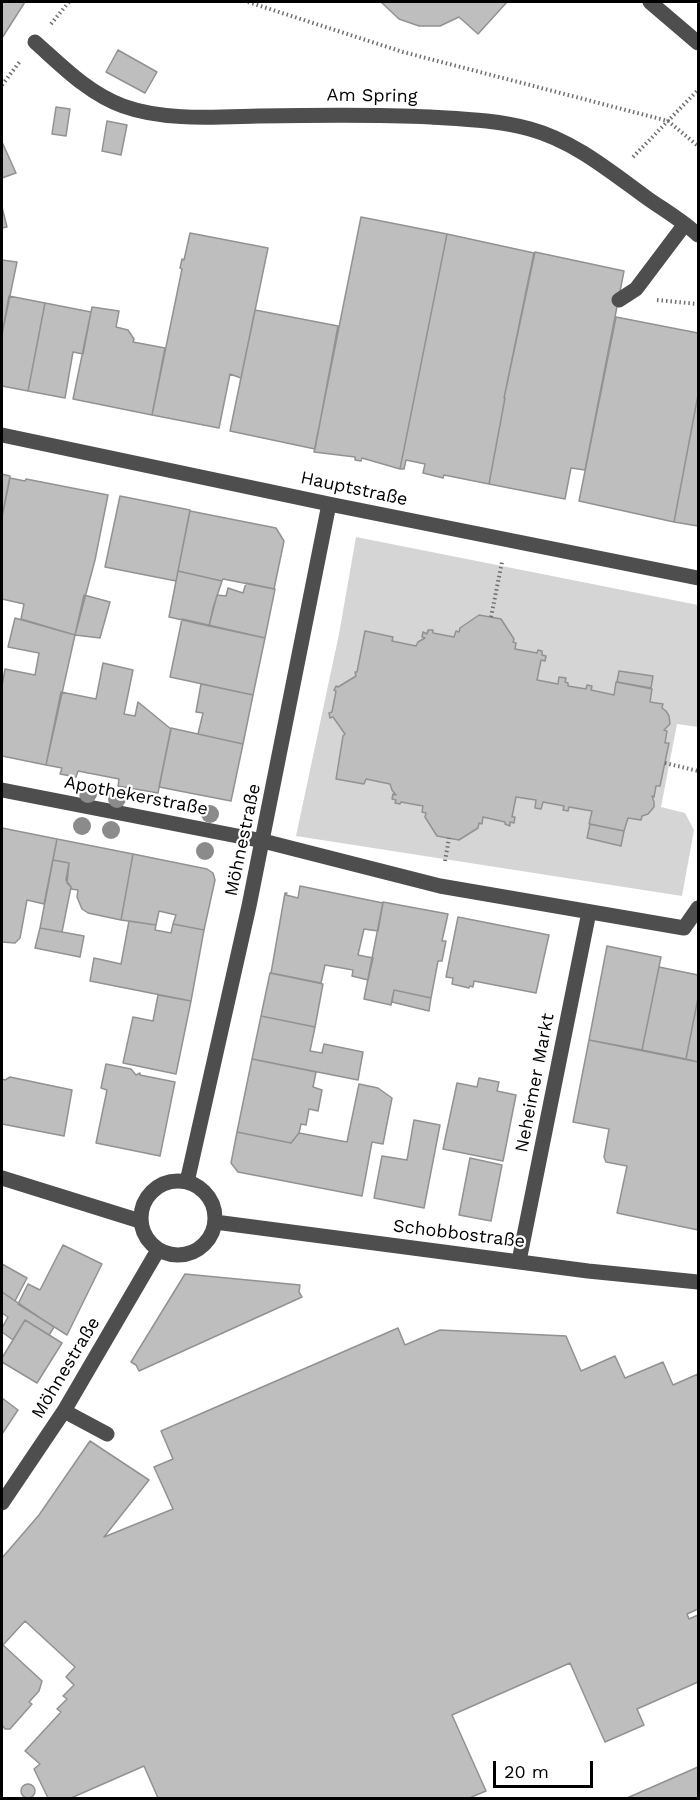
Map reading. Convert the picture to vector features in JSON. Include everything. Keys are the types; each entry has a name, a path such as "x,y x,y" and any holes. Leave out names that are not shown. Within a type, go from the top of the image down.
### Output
{"street":[{"path":"650,2 699,43"},
{"name":"Am Spring","path":"35,42 76,78 107,98 123,106 168,115 214,117 369,115 454,118 530,129 548,135 600,164 699,235"},
{"path":"619,300 636,289 685,224"},
{"name":"Hauptstraße","path":"2,435 329,504 699,578"},
{"name":"Möhnestraße","path":"187,1182 262,841 329,504"},
{"name":"Apothekerstraße","path":"2,790 262,841"},
{"path":"262,841 440,886 684,928 699,908"},
{"name":"Neheimer Markt","path":"519,1261 589,912"},
{"path":"2,1178 141,1221"},
{"path":"169,1182 187,1182 201,1189 211,1201 215,1222 210,1237 199,1249 178,1256 158,1250 146,1237 141,1221 144,1203 154,1190 169,1182"},
{"name":"Schobbostraße","path":"215,1222 588,1271 699,1282"},
{"name":"Möhnestraße","path":"2,1503 64,1411 158,1250"},
{"path":"64,1411 107,1434"}],"path":[{"path":"248,2 404,52 668,121 699,146"},
{"path":"616,175 699,90"},
{"path":"650,301 699,304"},
{"path":"491,617 506,540"},
{"path":"665,763 699,771"}],"shaded area":[{"path":"356,537 698,605 698,727 677,724 661,807 685,813 694,830 682,896 296,836 339,634"}],"building":[{"path":"2,2 25,2 2,38"},
{"path":"381,2 507,2 478,34 459,17 440,26 419,26 399,19"},
{"path":"118,50 157,72 145,93 106,72"},
{"path":"56,107 70,109 66,136 52,134"},
{"path":"107,121 127,125 121,155 102,151"},
{"path":"2,142 16,173 2,178"},
{"path":"2,207 7,227 2,228"},
{"path":"361,217 447,234 400,469 362,458 361,461 355,460 355,457 314,452"},
{"path":"190,233 268,248 241,378 230,374 219,428 152,415 182,269 180,268"},
{"path":"447,234 534,253 489,484 423,473 425,464 406,460 404,469 400,469"},
{"path":"535,252 624,271 585,470 571,468 565,499 489,484 504,398"},
{"path":"2,260 17,262 2,334"},
{"path":"9,296 45,303 28,391 2,386 2,335"},
{"path":"45,303 91,312 83,354 73,352 65,398 28,391"},
{"path":"92,307 119,311 116,327 128,330 134,339 133,342 165,348 152,415 73,399"},
{"path":"255,310 338,326 315,449 230,431"},
{"path":"616,317 698,333 698,395 674,522 579,501"},
{"path":"698,395 698,526 674,522"},
{"path":"2,474 10,476 2,517"},
{"path":"10,478 108,495 95,560 75,635 21,619 24,604 2,599 2,517"},
{"path":"120,496 190,510 176,581 105,567"},
{"path":"190,511 276,528 284,541 274,589 178,571"},
{"path":"178,571 222,581 209,626 169,617"},
{"path":"246,583 275,589 265,638 209,626 217,595 226,596 228,588 243,593"},
{"path":"84,595 110,602 100,638 75,635"},
{"path":"479,615 501,619 514,639 513,642 516,643 515,649 537,653 538,650 542,651 542,655 546,656 545,661 541,660 537,680 558,684 559,677 566,678 565,682 568,686 586,689 587,685 592,686 591,690 614,695 616,682 652,689 650,702 663,704 662,708 669,716 670,724 664,730 667,731 665,743 669,743 660,786 656,786 654,797 652,796 654,807 648,814 642,816 641,820 628,818 624,831 589,824 592,811 569,807 568,811 563,810 564,806 543,802 541,809 535,808 536,800 516,797 512,817 515,817 514,823 510,822 510,826 505,822 483,817 482,824 479,823 478,828 459,840 437,836 425,817 426,813 422,812 423,806 395,803 396,800 392,799 393,794 396,795 390,784 366,779 364,784 336,779 345,734 333,717 330,718 329,713 332,712 336,686 356,676 365,631 393,637 392,641 416,646 425,638 422,637 423,632 427,634 428,630 433,630 433,633 454,637 456,631 459,632 460,628"},
{"path":"15,618 75,635 46,765 2,756 2,686 5,669 35,675 39,653 8,647"},
{"path":"182,619 265,638 253,695 170,677"},
{"path":"103,663 133,670 124,714 135,716 138,702 171,729 158,793 118,786 119,779 78,771 76,777 60,774 62,768 46,765 61,692 96,699"},
{"path":"619,671 653,676 651,688 617,682"},
{"path":"201,684 253,695 243,744 198,734 203,713 196,712"},
{"path":"171,728 243,744 231,801 159,787"},
{"path":"590,824 624,831 621,846 587,838"},
{"path":"2,828 57,839 44,904 27,900 20,938 15,943 2,942"},
{"path":"57,839 133,854 121,920 88,913 82,909 77,897 78,890 71,889 67,883 69,863 53,860"},
{"path":"133,854 207,869 213,873 215,880 204,930 173,924 176,915 159,911 156,925 121,920"},
{"path":"53,860 69,863 66,880 71,887 62,932 40,928"},
{"path":"300,886 383,903 378,931 364,929 358,955 373,958 368,980 352,976 353,970 325,965 321,983 271,973 285,893 298,898"},
{"path":"383,902 448,914 442,941 446,941 442,961 438,961 431,998 394,990 391,1005 364,999"},
{"path":"458,917 549,935 536,993 474,981 473,987 469,988 452,984 453,978 446,977"},
{"path":"129,921 156,925 155,930 171,933 173,924 204,930 191,1001 90,981 94,958 121,964"},
{"path":"40,928 84,936 80,957 35,948"},
{"path":"607,946 661,957 642,1050 589,1040"},
{"path":"659,967 698,975 698,998 686,1059 642,1050"},
{"path":"270,973 323,984 315,1027 261,1016"},
{"path":"394,990 431,998 429,1011 392,1002"},
{"path":"158,995 191,1001 176,1074 123,1063 133,1017 153,1021"},
{"path":"698,998 698,1062 686,1059"},
{"path":"261,1016 315,1027 310,1051 322,1053 324,1044 363,1052 358,1080 252,1059"},
{"path":"589,1040 698,1062 698,1230 617,1213 627,1166 606,1162 604,1157 609,1129 573,1122"},
{"path":"252,1059 316,1072 313,1087 322,1090 318,1111 309,1109 306,1125 301,1124 299,1133 291,1143 237,1132"},
{"path":"106,1064 131,1069 136,1075 140,1073 140,1075 175,1082 160,1156 96,1143 107,1090 101,1088"},
{"path":"10,1077 72,1090 64,1136 2,1124 2,1079"},
{"path":"479,1078 499,1082 497,1091 516,1095 503,1161 443,1149 457,1083 477,1087"},
{"path":"359,1084 378,1088 392,1098 383,1144 372,1142 362,1196 238,1172 231,1163 237,1132 291,1143 299,1133 347,1142"},
{"path":"414,1120 440,1125 424,1208 374,1198 382,1156 407,1160"},
{"path":"470,1158 502,1165 491,1221 459,1215"},
{"path":"63,1245 102,1264 67,1335 18,1304 28,1284 40,1290"},
{"path":"2,1264 27,1278 15,1301 2,1292"},
{"path":"185,1274 300,1285 299,1292 302,1297 139,1371 131,1362"},
{"path":"2,1292 54,1327 49,1335 25,1320 13,1340 2,1332 8,1317 2,1313"},
{"path":"25,1320 62,1343 37,1383 2,1362 2,1358"},
{"path":"398,1328 405,1345 440,1330 566,1336 581,1371 615,1356 625,1378 663,1362 673,1385 698,1374 698,1609 687,1614 689,1619 698,1615 698,1682 637,1709 644,1725 605,1742 570,1663 452,1715 486,1791 469,1798 158,1798 144,1766 71,1798 48,1798 34,1769 40,1764 25,1751 61,1712 57,1709 67,1699 63,1696 74,1685 66,1677 75,1667 25,1621 3,1645 42,1681 39,1691 29,1702 32,1704 10,1729 5,1729 2,1725 2,1558 39,1515 90,1441 149,1480 104,1537 173,1509 154,1467 173,1459 161,1431"},
{"path":"2,1398 18,1410 2,1434"},
{"path":"698,1767 698,1798 627,1798"},
{"path":"25,1784 31,1784 35,1791 31,1798 25,1798 21,1794 21,1788"}]}
